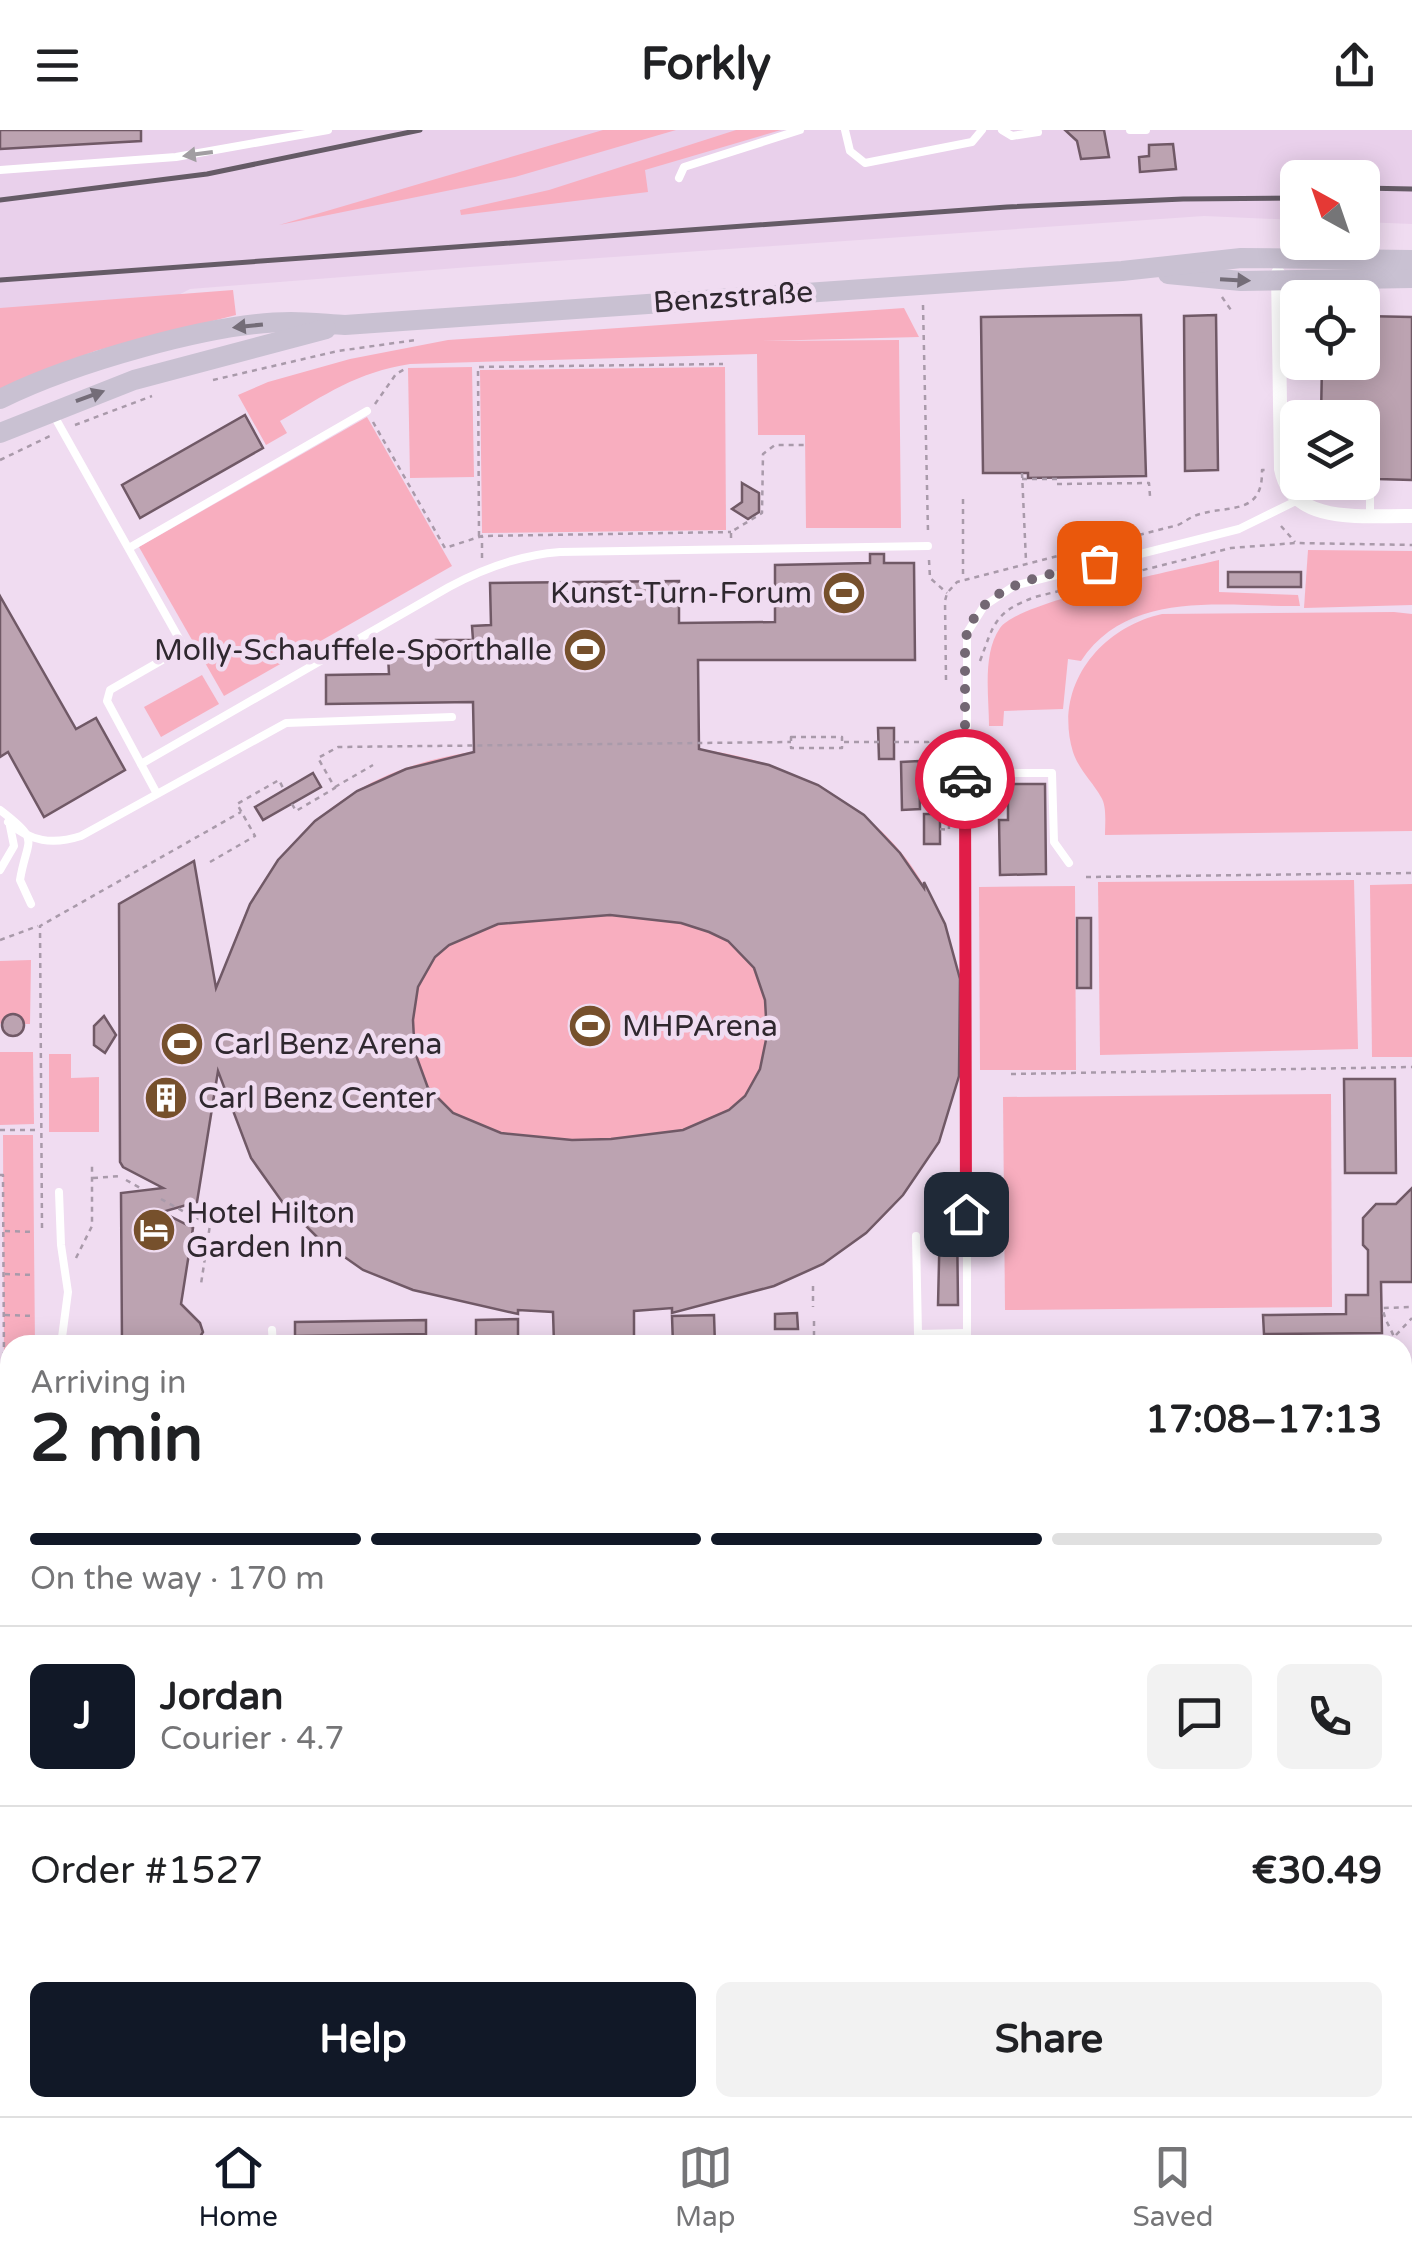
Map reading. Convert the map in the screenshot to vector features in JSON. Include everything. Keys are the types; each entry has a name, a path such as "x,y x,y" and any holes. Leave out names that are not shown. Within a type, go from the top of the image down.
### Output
{"main road":[{"name":"Benzstraße","path":"0,399 88,366 226,328 288,322 345,325 1122,271 1216,260 1412,260"},
{"name":"Benzstraße","path":"1122,271 1278,280 1412,278"},
{"name":"Benzstraße","path":"0,433 134,380 345,325"}],"street":[{"path":"1278,258 1280,418"},
{"path":"1298,500 1319,511 1412,516"}],"lane":[{"path":"0,170 176,157 328,130"},
{"path":"679,178 684,167 800,130"},
{"path":"845,130 850,151 865,163 972,142 982,130"},
{"path":"1002,130 1012,136 1038,132"},
{"path":"1130,130 1146,130"},
{"path":"52,410 181,642 178,652 110,690 107,701 156,792"},
{"path":"129,548 367,411"},
{"path":"916,1236 918,1334 966,1333 967,633 984,606 1001,592 1028,580 1239,529 1298,500"},
{"path":"1370,500 1370,515"},
{"path":"141,764 482,570 540,554 928,546"},
{"path":"3,814 28,836 57,842 80,836 286,723 452,717"},
{"path":"965,773 1052,772 1054,842 1069,863"},
{"path":"3,814 28,836 30,848 20,880 31,904"},
{"path":"0,870 14,846 3,814"},
{"path":"59,1192 67,1283 63,1335"},
{"path":"272,1330 272,1335"}],"path":[{"path":"923,284 930,578 947,593"},
{"path":"1219,291 1233,314"},
{"path":"208,381 338,351 423,340"},
{"path":"482,570 478,367 723,364"},
{"path":"404,369 367,411 445,548 481,536 732,532 762,513 763,454 775,445 804,445"},
{"path":"0,460 156,394"},
{"path":"797,436 797,445"},
{"path":"946,680 947,593 963,579 1178,525 1198,514 1249,504 1260,488 1262,470 1280,469"},
{"path":"1022,473 1026,563"},
{"path":"1022,479 1057,479 1057,484 1150,482 1150,496"},
{"path":"963,500 963,579"},
{"path":"731,549 732,532"},
{"path":"965,680 980,660 994,621 1013,606 1035,598 1231,548 1296,543 1412,545"},
{"path":"842,737 842,748 791,748 791,742 791,738 842,737"},
{"path":"334,787 318,758 338,747 791,742"},
{"path":"842,742 879,742"},
{"path":"894,742 928,742 929,789"},
{"path":"292,804 296,810 373,765"},
{"path":"210,862 255,836 237,804 279,780 284,790"},
{"path":"919,789 948,789 949,830 940,830"},
{"path":"0,940 40,926 241,812"},
{"path":"1086,877 1412,874"},
{"path":"40,926 42,1228"},
{"path":"1012,1074 1412,1067"},
{"path":"0,1130 40,1130"},
{"path":"67,1283 92,1226 92,1164"},
{"path":"0,1175 4,1335"},
{"path":"92,1178 120,1176"},
{"path":"126,1180 142,1189"},
{"path":"161,1199 188,1214"},
{"path":"195,1217 210,1225 201,1284"},
{"path":"3,1231 35,1232"},
{"path":"4,1274 35,1276"},
{"path":"814,1286 814,1307"},
{"path":"1394,1335 1384,1321 1383,1308 1412,1307"},
{"path":"4,1315 35,1316"},
{"path":"814,1318 814,1335"}],"shaded area":[{"path":"0,130 1412,130 1412,224 1380,223 1380,160 1280,160 1280,219 1204,216 190,289 16,380 0,384"},
{"path":"603,130 676,130 515,177 279,225"},
{"path":"736,130 781,130 645,170 648,192 461,215 460,210 549,190"},
{"path":"233,290 236,315 95,351 0,389 0,308"},
{"path":"904,308 919,337 757,341 899,340 901,528 806,528 805,435 758,435 757,354 410,364 357,379 327,394 280,421 287,433 266,445 238,395 268,382 350,359 448,340"},
{"path":"472,367 474,477 410,478 408,368"},
{"path":"725,367 726,530 482,533 480,370"},
{"path":"367,417 452,566 224,696 139,547"},
{"path":"1308,550 1412,551 1412,605 1304,608"},
{"path":"1219,560 1219,592 1298,595 1300,606 1180,607 1125,622 1101,638 1081,661 1068,659 1063,709 1004,711 1003,726 989,726 991,650 1000,628 1013,618 1067,597"},
{"path":"1162,614 1412,614 1412,831 1105,835 1103,801 1073,752 1070,705 1087,664 1119,632"},
{"path":"202,675 219,704 161,737 144,707"},
{"name":"MHPArena","path":"665,744 744,757 783,771 872,822 917,874 931,901 956,982 961,1030 951,1095 927,1158 888,1212 865,1234 824,1261 777,1282 725,1297 614,1312 507,1308 432,1294 355,1263 310,1231 291,1212 257,1168 247,1144 222,998 236,936 264,880 283,854 329,810 391,774 428,761 546,745"},
{"path":"1354,880 1358,1049 1100,1055 1098,882"},
{"path":"1412,884 1412,1057 1372,1057 1370,885"},
{"path":"1075,886 1076,1070 980,1070 979,887"},
{"path":"31,960 30,1024 12,1014 0,1024 0,961"},
{"path":"0,1052 33,1052 34,1124 0,1125"},
{"path":"49,1054 71,1054 71,1078 99,1077 99,1132 49,1132"},
{"path":"1331,1094 1332,1307 1005,1310 1003,1097"},
{"path":"3,1135 33,1135 35,1335 4,1335"}],"building":[{"path":"0,130 141,130 141,141 0,149"},
{"path":"1065,130 1104,130 1109,157 1081,159 1077,141"},
{"path":"1173,144 1176,169 1140,172 1139,157 1149,156 1149,145"},
{"path":"1141,315 1146,476 1028,478 1028,473 983,473 981,317"},
{"path":"1216,315 1218,470 1185,471 1184,316"},
{"path":"1380,316 1412,317 1412,480 1380,479 1380,400 1321,400 1322,380 1380,380"},
{"path":"245,415 263,448 140,518 122,485"},
{"path":"742,483 759,493 759,512 748,519 732,509 742,502"},
{"name":"MHPArena","path":"870,554 884,554 884,563 914,563 915,660 698,660 699,749 769,765 818,785 864,815 900,853 924,888 924,882 945,924 960,979 959,1076 939,1142 903,1195 866,1233 823,1264 774,1286 672,1313 672,1308 634,1311 634,1335 554,1335 553,1312 518,1310 518,1314 413,1290 363,1270 319,1239 283,1203 251,1158 218,1071 197,1202 162,1212 193,1228 181,1304 200,1323 203,1332 122,1335 121,1193 163,1188 120,1162 119,904 194,861 216,988 250,904 278,860 315,821 357,791 406,769 474,752 473,702 326,704 326,675 389,674 388,656 419,655 419,645 436,645 436,640 473,640 472,626 491,625 490,583 679,581 679,623 775,622 775,565 870,563","holes":["610,915 681,923 728,941 754,968 765,1000 767,1035 760,1069 745,1096 729,1110 683,1130 572,1140 501,1133 453,1113 428,1088 417,1058 413,1020 418,987 435,957 449,945 498,924"]},
{"path":"1228,572 1301,572 1301,587 1228,587"},
{"path":"0,596 76,729 96,718 125,770 44,817 8,752 0,757"},
{"path":"878,728 894,728 894,759 879,759"},
{"path":"919,761 920,809 902,810 901,762"},
{"path":"313,773 321,787 263,820 255,807"},
{"path":"1008,784 1045,784 1046,874 1000,875 999,820 1008,820"},
{"path":"924,814 940,814 940,844 924,844"},
{"path":"1077,918 1091,918 1091,988 1077,988"},
{"path":"13,1014 21,1017 21,1033 13,1036 5,1033 2,1025 5,1017"},
{"path":"104,1016 116,1035 105,1053 94,1045 94,1026"},
{"path":"1344,1079 1395,1079 1396,1173 1345,1173"},
{"path":"1412,1188 1412,1282 1381,1282 1382,1333 1264,1334 1263,1315 1346,1314 1346,1295 1368,1295 1363,1218 1376,1204 1396,1204"},
{"path":"940,1219 957,1219 958,1305 938,1305"},
{"path":"797,1313 798,1329 775,1329 775,1314"},
{"path":"714,1315 715,1335 673,1335 672,1316"},
{"path":"518,1319 518,1335 476,1335 476,1320"},
{"path":"426,1320 426,1334 295,1335 295,1322"}],"railway":[{"path":"0,200 207,174 420,130"},
{"path":"1380,188 1412,189"},
{"path":"0,280 1007,207 1280,198"}],"way so far":[{"path":"965,779 965,642 971,623 1001,592 1028,580 1099,563"}],"place":[{"name":"Kunst-Turn-Forum","path":"844,593"},
{"name":"Molly-Schauffele-Sporthalle","path":"585,650"},
{"name":"MHPArena","path":"590,1026"},
{"name":"Carl Benz Arena","path":"182,1044"},
{"name":"Carl Benz Center","path":"166,1098"},
{"name":"Hotel Hilton Garden Inn","path":"154,1230"}],"route":[{"path":"965,779 966,1214"}]}
